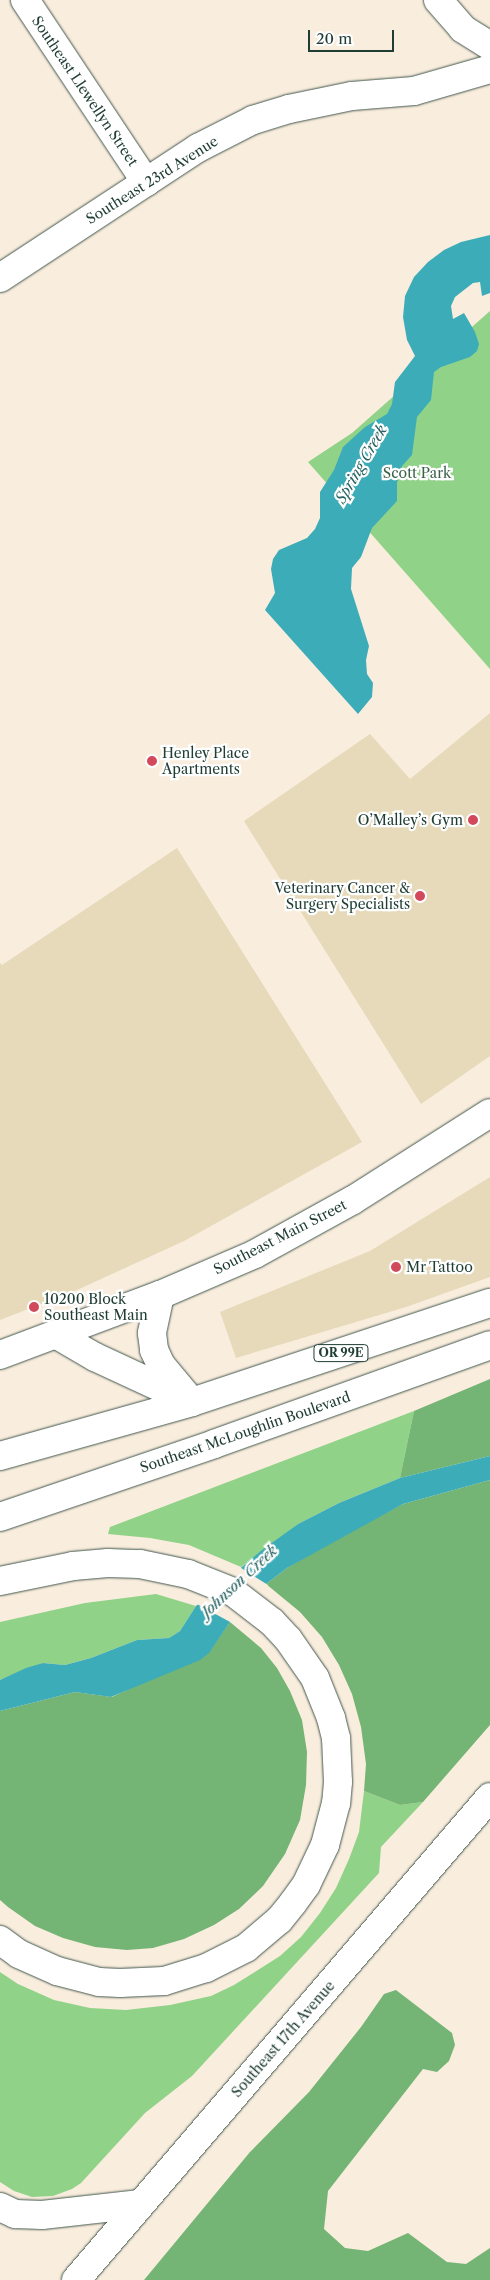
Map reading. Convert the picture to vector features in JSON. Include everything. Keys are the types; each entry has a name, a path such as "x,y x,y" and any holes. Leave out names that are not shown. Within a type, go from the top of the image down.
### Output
{"main road":[{"name":"Southeast Llewellyn Street","path":"25,0 146,182"},
{"path":"438,0 463,29 490,46"},
{"name":"Southeast 23rd Avenue","path":"0,278 198,148 253,120 344,98 414,91 490,69"},
{"name":"Southeast Main Street","path":"0,1355 58,1335 230,1265 286,1237 405,1169 490,1113"},
{"path":"160,1295 152,1333 154,1350 161,1365 192,1402"},
{"name":"OR 99E","path":"0,1456 192,1402 490,1302"},
{"path":"58,1335 95,1357 192,1402"},
{"name":"Southeast McLoughlin Boulevard","path":"0,1517 214,1444 490,1345"},
{"path":"0,1581 73,1566 108,1563 140,1564 188,1574 233,1592 272,1622 315,1678 331,1718 338,1760 337,1789 331,1823 316,1865 306,1884 279,1920 246,1948 206,1968 164,1982 99,1982 64,1973 19,1954 0,1940"},
{"name":"Southeast 17th Avenue","path":"76,2280 490,1797"},
{"path":"0,2207 15,2214 42,2215 140,2204"}],"shaded area":[{"path":"490,713 490,1056 421,1104 244,821 370,734 410,779"},
{"path":"177,848 362,1142 184,1241 77,1290 0,1320 0,963 2,965"},
{"path":"490,1177 490,1277 406,1307 236,1358 220,1312 370,1251"}],"green space":[{"name":"Scott Park","path":"490,311 490,669 308,462 352,433"},
{"path":"490,1379 490,1456 400,1478 414,1411"},
{"path":"414,1411 400,1478 339,1503 298,1524 241,1567 189,1545 150,1538 108,1534 110,1527"},
{"path":"490,1480 490,1725 423,1802 400,1805 364,1791 366,1764 361,1727 352,1694 339,1665 322,1637 300,1612 266,1584 287,1568 334,1540 403,1504"},
{"path":"156,1594 196,1606 180,1631 169,1638 137,1640 91,1658 65,1665 43,1663 0,1680 0,1622 85,1603"},
{"path":"230,1622 261,1648 277,1668 290,1691 302,1720 307,1752 306,1785 300,1820 285,1854 263,1886 239,1909 214,1925 184,1939 153,1948 127,1950 95,1947 63,1938 35,1926 8,1907 0,1900 0,1711 75,1692 112,1697 209,1652"},
{"path":"364,1791 400,1805 423,1802 381,1847 379,1873 192,2076 145,2113 81,2183 72,2189 53,2196 32,2197 14,2191 0,2182 0,1972 18,1984 54,2000 90,2008 126,2010 170,2005 211,1996 234,1985 280,1956 301,1937 320,1913 336,1888 359,1832"},
{"path":"396,1990 452,2033 455,2045 449,2061 437,2072 423,2069 328,2191 324,2229 345,2248 368,2251 408,2233 447,2262 466,2264 490,2248 490,2280 144,2280 250,2152 309,2092 361,2027 384,1994"}],"water":[{"name":"Spring Creek","path":"490,235 490,293 482,296 480,282 473,283 455,297 451,306 453,319 464,313 475,332 479,344 477,351 470,357 441,367 434,372 431,400 417,417 412,455 402,466 397,483 397,501 372,528 361,557 352,568 351,589 369,646 366,660 367,674 373,683 372,697 358,714 265,610 275,593 271,569 273,559 279,550 307,538 315,529 320,518 320,492 334,470 343,447 365,427 387,414 392,404 395,382 415,356 407,340 403,317 405,296 414,277 428,262 444,250 461,242"},
{"name":"Johnson Creek","path":"490,1456 490,1480 403,1504 287,1568 266,1584 230,1622 209,1653 200,1660 111,1697 75,1692 0,1711 0,1680 26,1668 43,1663 65,1665 91,1658 137,1640 169,1638 180,1631 196,1606 262,1550 298,1524 339,1503 400,1478"}],"pier":[{"path":"238,1566 268,1585 232,1623 195,1603"}],"place":[{"name":"Henley Place Apartments","path":"152,761"},
{"name":"O’Malley’s Gym","path":"473,820"},
{"name":"Veterinary Cancer & Surgery Specialists","path":"420,896"},
{"name":"Mr Tattoo","path":"396,1267"},
{"name":"10200 Block Southeast Main","path":"34,1307"}]}
